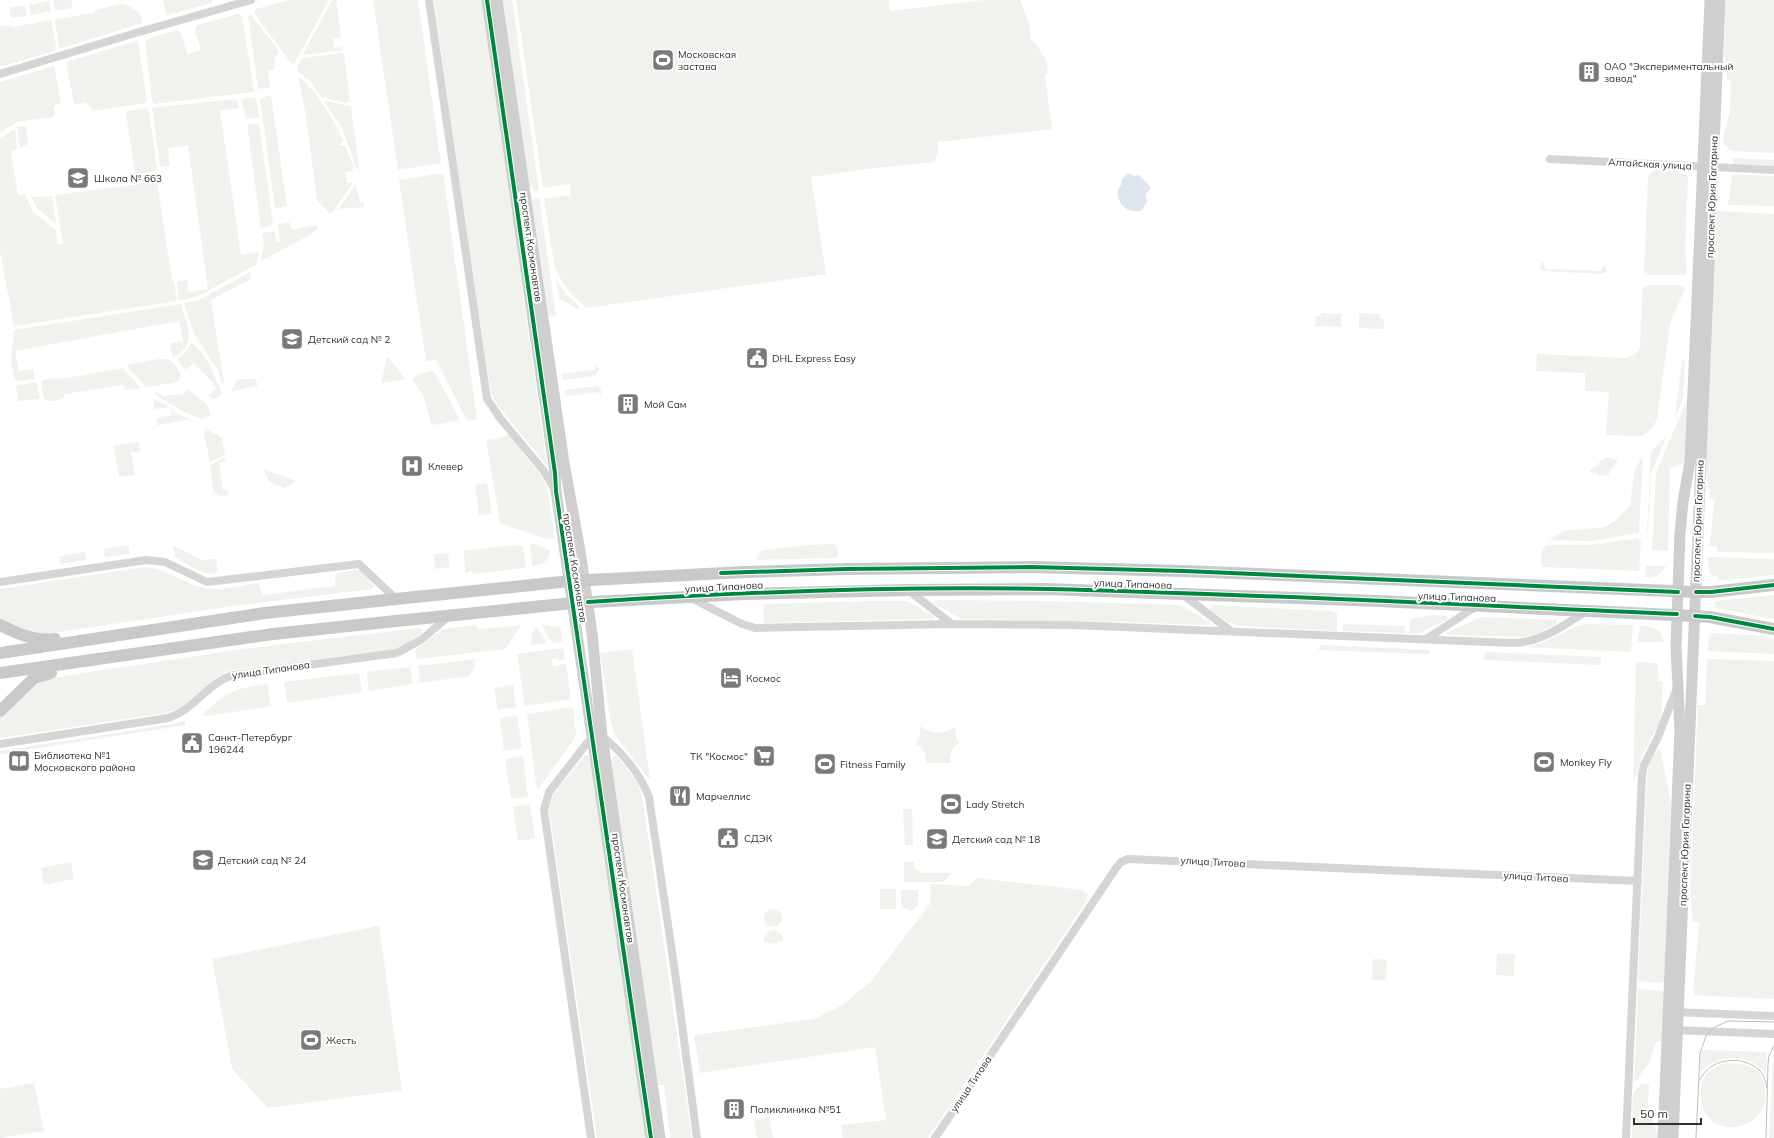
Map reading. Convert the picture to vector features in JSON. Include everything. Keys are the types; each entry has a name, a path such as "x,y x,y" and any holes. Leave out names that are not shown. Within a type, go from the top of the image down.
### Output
{"main road":[{"name":"улица Типанова","path":"0,654 87,639 265,613 570,581 683,574 845,569 1031,567 1177,571 1678,592 1696,592 1774,585"},
{"name":"улица Типанова","path":"0,673 91,662 273,634 573,603 688,597 908,590 1046,589 1181,593 1677,614 1710,617 1774,629"},
{"path":"0,625 17,633 33,638 49,639 76,635 87,639"},
{"path":"0,711 38,676 81,669 91,662"}],"street":[{"path":"0,74 252,0"},
{"path":"429,0 488,399 500,418 543,470 556,491"},
{"name":"проспект Космонавтов","path":"487,0 573,603 598,738 660,1138"},
{"name":"проспект Космонавтов","path":"497,0 564,463 575,518 597,667 598,738 651,1138"},
{"name":"проспект Юрия Гагарина","path":"1673,1012 1696,592 1709,167 1710,0"},
{"name":"проспект Юрия Гагарина","path":"1673,1138 1673,1012 1680,738 1677,688 1677,614 1683,502 1690,462 1720,0"},
{"name":"Алтайская улица","path":"1550,159 1774,170"},
{"path":"0,582 146,560 165,562 207,582 359,564 396,599"},
{"path":"908,590 952,624"},
{"path":"1181,593 1231,631"},
{"path":"688,597 742,624 755,628 952,624 1072,625 1512,643 1529,642 1563,626 1587,610"},
{"path":"1426,639 1478,606"},
{"name":"улица Типанова","path":"0,744 168,718 180,714 225,677 386,655 407,648 421,640 450,616"},
{"name":"проспект Юрия Гагарина","path":"1626,1138 1642,775 1644,765 1660,732 1677,688"},
{"path":"590,1138 544,810 549,792 587,743 598,738 612,743 635,771 649,797 674,964 697,1138"},
{"name":"улица Титова","path":"935,1138 1113,872 1121,862 1128,859 1638,881"},
{"path":"1673,1012 1774,1016"},
{"path":"1673,1030 1774,1034"},
{"name":"проспект Юрия Гагарина","path":"1664,1138 1673,1030"}],"shaded area":[{"path":"53,0 71,0 73,8 55,11"},
{"path":"163,0 212,0 212,3 168,15 166,14"},
{"path":"288,0 329,0 294,64 291,63 254,13 256,9"},
{"path":"332,0 336,0 341,36 340,38 333,39 334,48 341,47 343,50 304,55 303,54"},
{"path":"373,0 418,0 441,163 398,170"},
{"path":"434,0 482,0 547,466 498,406 491,393 466,233"},
{"path":"502,0 512,0 539,190 535,191 529,186"},
{"path":"516,0 889,0 890,11 984,0 1020,0 1030,27 1031,40 1046,59 1048,73 1045,76 1052,129 938,142 938,153 934,162 883,167 811,177 826,274 586,308 568,291 555,269 544,199 571,195 570,184 543,188"},
{"path":"1726,0 1774,0 1774,153 1731,151 1723,144 1730,112 1731,81 1727,80 1724,53"},
{"path":"49,1 51,11 31,15 29,5"},
{"path":"122,4 136,10 141,16 142,23 62,48 59,47 55,22 56,19 94,13 95,10"},
{"path":"25,5 27,16 11,18 9,8"},
{"path":"238,14 242,17 254,91 154,104 152,101 145,42 150,38 178,30 181,33 187,54 201,50 195,29 197,25"},
{"path":"251,15 279,51 275,59 274,70 268,71 270,87 258,89 248,16"},
{"path":"50,20 52,22 56,47 55,51 3,66 0,65 0,26 8,25 13,27"},
{"path":"136,41 138,42 147,101 146,103 93,111 86,102 77,105 74,103 66,62"},
{"path":"342,53 344,55 350,101 346,103 321,97 310,81 297,71 298,64 303,58"},
{"path":"54,66 61,102 54,107 55,114 53,117 17,122 0,133 0,82"},
{"path":"298,76 312,89 330,115 344,142 338,145 345,146 354,168 352,171 346,172 347,183 353,183 331,214 317,201 306,116"},
{"path":"271,95 287,206 275,208 260,99"},
{"path":"256,97 259,117 246,119 241,99"},
{"path":"237,99 239,108 220,111 241,255 259,252 256,265 196,297 179,301 177,281 187,280 189,292 208,289 188,145 168,148 170,166 160,167 152,108"},
{"path":"324,102 351,106 359,169 356,167 342,128"},
{"path":"146,108 149,110 157,168 156,171 138,174 135,173 126,113 127,111"},
{"path":"259,123 273,224 261,228 247,125"},
{"path":"26,126 28,144 20,148 17,127"},
{"path":"15,129 17,148 11,152 18,195 25,194 33,212 56,230 58,245 63,244 55,195 157,182 172,280 174,282 177,301 14,326 0,251 0,138"},
{"path":"1733,158 1774,160 1774,166 1733,164"},
{"path":"1659,169 1679,170 1679,173 1686,174 1688,176 1685,250 1687,269 1685,275 1649,275 1644,271 1648,178 1651,173"},
{"path":"443,173 477,419 467,421 436,360 426,361 399,180"},
{"path":"1128,173 1135,176 1139,175 1151,187 1146,195 1147,202 1141,211 1131,211 1126,209 1119,199 1118,189 1121,185 1122,179"},
{"path":"1732,174 1774,176 1774,206 1728,205"},
{"path":"356,184 360,202 364,202 364,207 340,209 339,208"},
{"path":"31,196 52,196 56,224 37,208"},
{"path":"539,197 556,315 551,316 548,314 532,200"},
{"path":"1717,211 1774,214 1774,553 1717,552 1717,546 1709,546 1714,499 1710,499 1706,473"},
{"path":"289,222 292,230 317,225 318,229 263,260 261,258 264,244 262,235 264,233 275,231 276,242 280,242 278,224"},
{"path":"1542,262 1544,263 1545,269 1602,271 1603,266 1605,265 1606,272 1603,274 1543,271 1540,269"},
{"path":"250,272 251,279 211,300 224,382 222,383 218,370 194,334 184,303 197,301"},
{"path":"556,279 566,294 581,308 576,309 559,298"},
{"path":"1649,285 1680,285 1685,288 1670,324 1657,419 1653,427 1643,436 1606,435 1609,392 1585,391 1585,373 1536,371 1537,354 1625,358 1634,355 1640,348 1642,291 1644,287"},
{"path":"181,304 188,326 189,337 186,347 174,357 172,356 170,343 183,341 179,321 15,351 19,371 33,369 35,379 19,381 14,379 11,360 14,330"},
{"path":"1321,313 1342,314 1341,327 1315,326 1316,316 1321,316"},
{"path":"1359,313 1380,314 1380,318 1383,320 1385,329 1359,328"},
{"path":"191,342 206,359 222,394 215,399 208,396 217,388 214,385 208,389 214,384 203,372 197,378 202,372 194,363 186,370 177,359 187,351"},
{"path":"387,357 389,358 406,379 381,383"},
{"path":"167,359 174,363 179,372 180,380 173,383 146,387 126,365"},
{"path":"1682,360 1685,360 1683,399 1675,419"},
{"path":"596,365 599,368 599,371 594,376 563,380 562,374 596,369"},
{"path":"123,368 141,388 126,390 123,385 64,394 64,398 57,401 49,401 44,399 41,383 43,380 56,378 61,379"},
{"path":"434,371 460,420 433,425 431,423 424,397 412,380 417,375"},
{"path":"254,379 258,384 257,386 232,391 236,381"},
{"path":"35,382 37,384 40,399 18,401 16,386"},
{"path":"597,386 601,389 601,396 599,392 566,396 565,390"},
{"path":"187,389 206,403 211,415 201,419 184,412 154,394 157,392 163,396 183,394"},
{"path":"153,399 170,407 156,409 154,408"},
{"path":"1687,400 1685,461 1682,464 1670,468 1668,551 1652,550 1656,472"},
{"path":"170,407 177,414 191,419 157,425 157,418 172,415"},
{"path":"205,428 222,438 225,455 210,462 204,434"},
{"path":"509,435 538,472 547,487 555,539 544,538 500,522 486,440"},
{"path":"1667,436 1651,473 1647,532 1651,452"},
{"path":"139,442 140,451 131,452 135,475 119,477 114,446"},
{"path":"1643,454 1639,533 1590,541 1549,540 1563,531 1605,527 1616,520 1630,506 1634,473"},
{"path":"1606,457 1618,460 1608,475 1600,476 1594,472 1592,474 1589,471"},
{"path":"224,458 226,462 219,463 223,490 228,490 229,495 222,496 214,493 210,465"},
{"path":"264,469 296,481 285,488 269,482"},
{"path":"487,483 492,513 479,515 475,485"},
{"path":"1639,538 1639,541 1641,541 1639,571 1542,567 1541,552 1546,545 1591,545"},
{"path":"533,543 550,550 550,554 545,562 532,566 530,544"},
{"path":"833,544 839,552 836,558 756,560 761,551 806,545"},
{"path":"128,545 130,554 105,557 104,549"},
{"path":"173,545 201,560 216,559 218,572 213,574 202,572 175,557"},
{"path":"513,545 523,546 526,568 473,574 472,571 465,574 464,551"},
{"path":"85,552 87,560 60,564 59,556"},
{"path":"448,553 450,567 435,569 434,554"},
{"path":"1708,557 1774,559 1774,575 1718,581 1719,577 1713,576 1709,572"},
{"path":"1646,566 1666,566 1660,574 1645,577"},
{"path":"145,567 154,568 199,587 212,589 259,583 262,595 335,586 335,578 337,573 356,570 363,571 374,586 372,589 226,607 47,634 32,632 0,619 0,589"},
{"path":"1774,595 1774,619 1715,608 1715,601"},
{"path":"907,601 934,616 935,619 764,623 763,604"},
{"path":"934,601 1047,601 1180,605 1209,621 1210,624 961,619 934,604"},
{"path":"1213,605 1331,611 1337,613 1337,631 1239,626 1230,623 1211,611 1210,608"},
{"path":"1434,615 1447,616 1448,619 1420,633 1409,634 1410,619"},
{"path":"1481,617 1558,621 1555,625 1525,637 1444,634"},
{"path":"1343,624 1405,626 1405,633 1342,631"},
{"path":"1585,624 1633,625 1631,652 1526,647 1541,643 1570,629"},
{"path":"477,625 478,629 519,625 520,627 507,647 504,649 417,659 415,650 443,629"},
{"path":"542,625 559,627 563,641 552,643"},
{"path":"1640,626 1652,627 1658,631 1663,637 1664,642 1638,642"},
{"path":"537,627 547,643 531,645 532,633"},
{"path":"420,628 423,630 418,637 405,645 392,650 231,670 214,679 184,704 167,713 0,738 0,717 34,686 51,678 242,649"},
{"path":"1712,633 1754,635 1774,639 1774,654 1708,651 1709,639"},
{"path":"1321,645 1430,650 1430,654 1318,650"},
{"path":"563,648 565,659 559,661 558,659 552,659 553,667 566,663 571,699 525,706 517,654"},
{"path":"632,649 650,778 648,778 614,734 610,718 600,653"},
{"path":"1485,652 1601,657 1601,665 1484,660"},
{"path":"476,659 474,668 469,676 420,683 418,666"},
{"path":"1707,659 1774,661 1774,999 1693,995 1699,923 1693,922 1690,895 1698,705 1705,705"},
{"path":"1636,663 1657,663 1659,681 1663,681 1662,709 1660,721 1641,758 1637,774 1633,779"},
{"path":"410,667 413,684 369,691 367,672"},
{"path":"359,673 362,692 287,703 284,682"},
{"path":"267,684 271,706 208,716 202,715 218,701 232,692"},
{"path":"513,685 516,707 498,710 494,688"},
{"path":"573,707 576,732 575,738 537,791 527,714"},
{"path":"517,715 522,748 504,751 500,718"},
{"path":"185,720 186,725 0,754 0,751 174,724"},
{"path":"920,726 929,731 938,733 947,731 955,726 956,737 959,743 954,747 950,757 950,763 926,763 924,752 916,744 920,736"},
{"path":"1660,748 1671,803 1664,983 1638,981 1647,775 1651,760"},
{"path":"585,755 589,755 646,1138 597,1138 549,810 554,793"},
{"path":"614,755 617,756 637,782 642,794 692,1138 670,1138 664,1085 658,1085 611,761"},
{"path":"523,756 528,797 511,799 505,759"},
{"path":"530,804 535,838 518,841 513,807"},
{"path":"903,809 912,809 913,845 905,845"},
{"path":"71,862 74,879 44,885 41,868"},
{"path":"904,862 914,862 914,867 921,873 952,873 944,882 904,882"},
{"path":"977,878 1082,890 1088,894 1086,902 928,1138 843,1138 841,1125 886,1120 875,1047 700,1073 694,1035 814,1019 844,1004 871,981 930,904 931,884 968,886"},
{"path":"880,889 896,889 896,909 880,909"},
{"path":"901,890 918,890 918,904 912,911 901,907"},
{"path":"769,909 777,909 782,914 780,925 777,927 769,927 764,922 764,914"},
{"name":"Жесть","path":"379,926 402,1090 268,1108 232,1069 212,959"},
{"path":"773,930 780,933 783,941 773,944 764,942 764,937 766,934"},
{"path":"1497,953 1515,954 1514,976 1496,975"},
{"path":"1373,959 1387,960 1386,980 1372,980"},
{"path":"1638,989 1664,991 1662,1042 1656,1042 1649,1063 1634,1083"},
{"path":"1701,1050 1767,1052 1766,1075 1755,1064 1735,1058 1720,1060 1708,1065 1700,1072"},
{"path":"1773,1055 1774,1138 1769,1138"},
{"path":"1725,1063 1752,1067 1757,1070 1764,1081 1765,1101 1758,1116 1748,1123 1737,1127 1726,1127 1716,1123 1707,1116 1702,1105 1701,1090 1705,1076 1715,1068"},
{"path":"34,1083 44,1131 0,1138 0,1089"},
{"path":"1642,1084 1649,1084 1648,1106 1657,1138 1632,1138 1633,1093"},
{"path":"769,1117 773,1138 757,1138 754,1120"}],"tram line":[{"path":"1696,1138 1700,1053 1706,1036 1715,1027 1728,1021 1774,1022"},
{"path":"1766,1138 1768,1064 1769,1056 1774,1046"},
{"path":"1700,1080 1710,1067 1718,1063 1734,1060 1743,1061 1751,1064 1760,1071 1763,1075 1767,1088"}],"cycle path":[{"path":"487,0 555,473 556,491 651,1138"},
{"path":"721,573 845,569 1031,567 1184,571 1678,592"},
{"path":"1696,592 1711,592 1774,585"},
{"path":"588,602 702,595 875,589 990,588 1205,594 1677,614"},
{"path":"1695,616 1710,617 1774,629"}],"place":[{"name":"Московская застава","path":"663,60"},
{"name":"ОАО \"Экспериментальный завод\"","path":"1589,72"},
{"name":"Школа № 663","path":"78,178"},
{"name":"Детский сад № 2","path":"292,339"},
{"name":"DHL Express Easy","path":"757,358"},
{"name":"Мой Сам","path":"628,404"},
{"name":"Клевер","path":"412,466"},
{"name":"Космос","path":"731,678"},
{"name":"Санкт-Петербург 196244","path":"192,743"},
{"name":"ТК \"Космос\"","path":"764,756"},
{"name":"Библиотека №1 Московского района","path":"19,761"},
{"name":"Monkey Fly","path":"1544,762"},
{"name":"Fitness Family","path":"825,764"},
{"name":"Марчеллис","path":"680,796"},
{"name":"Lady Stretch","path":"951,804"},
{"name":"СДЭК","path":"728,838"},
{"name":"Детский сад № 18","path":"937,839"},
{"name":"Детский сад № 24","path":"203,860"},
{"name":"Жесть","path":"311,1040"},
{"name":"Поликлиника №51","path":"734,1109"}]}
